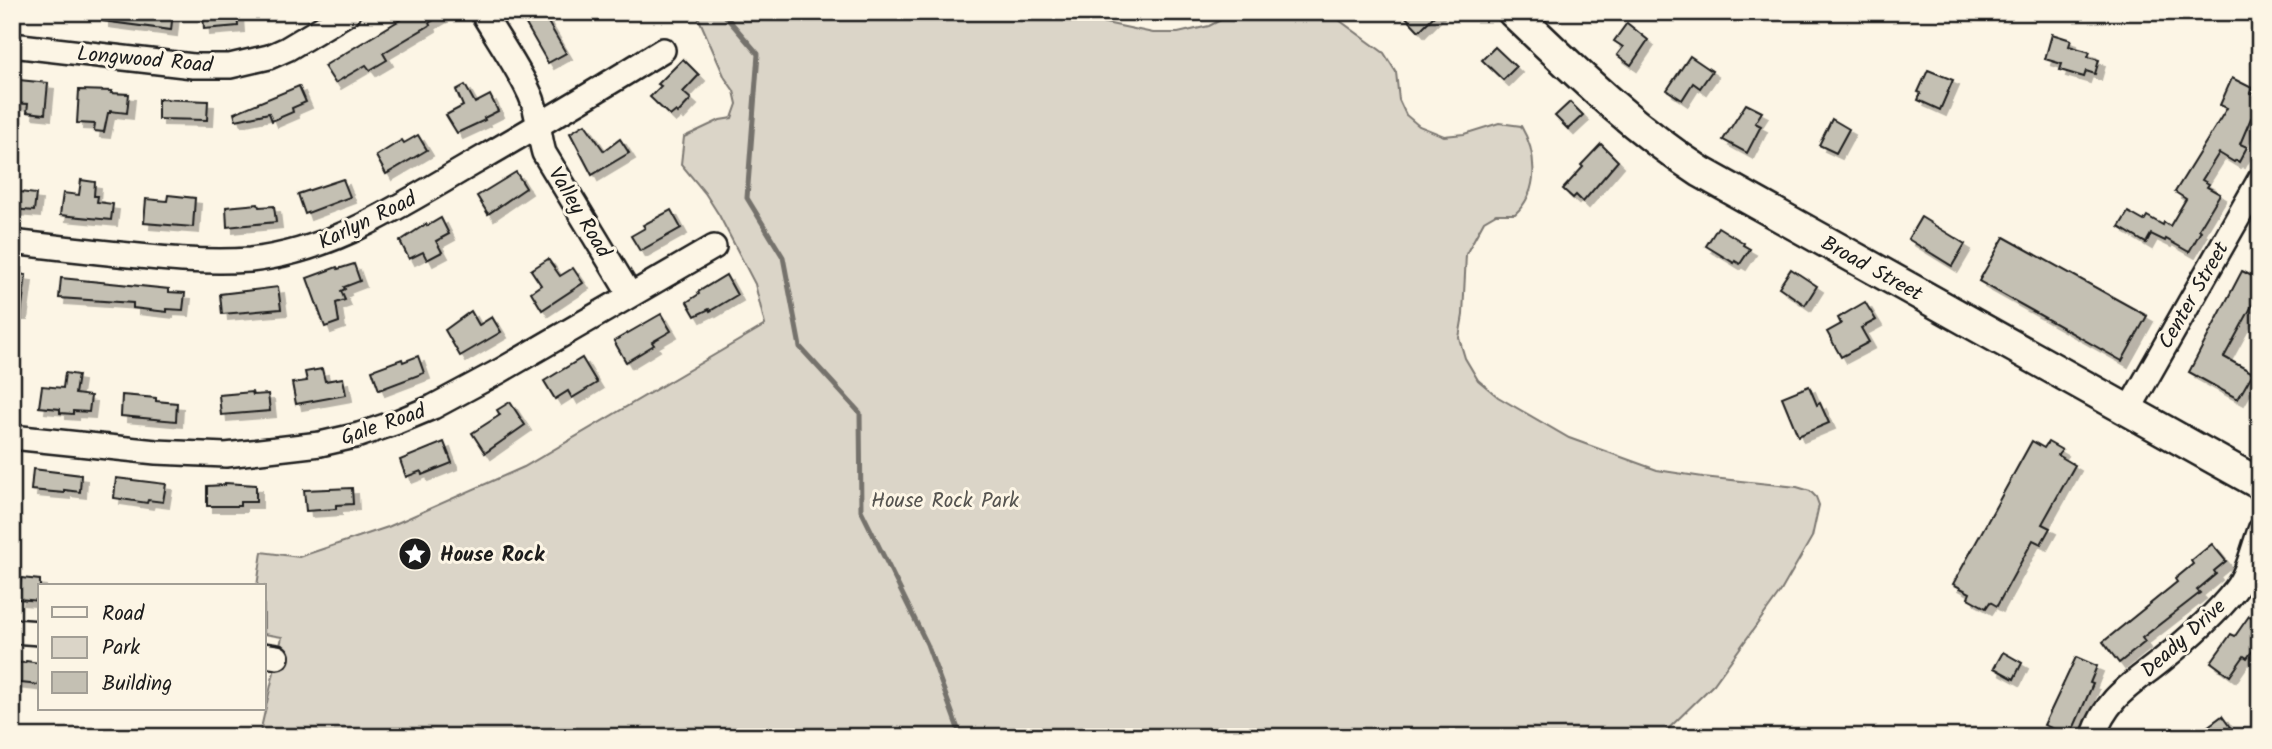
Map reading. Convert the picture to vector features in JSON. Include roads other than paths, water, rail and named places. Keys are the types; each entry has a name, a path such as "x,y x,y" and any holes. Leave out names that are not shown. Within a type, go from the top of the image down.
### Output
{"main road":[{"name":"Broad Street","path":"1513,12 1628,121 1673,154 1767,210 2260,484"}],"street":[{"name":"Longwood Road","path":"12,45 193,66 230,65 269,57 349,12"},
{"name":"Valley Road","path":"482,12 530,94 544,153 630,295"},
{"path":"539,125 663,50"},
{"name":"Karlyn Road","path":"12,242 144,257 211,261 249,260 284,255 319,246 378,218 539,125"},
{"name":"Center Street","path":"2128,411 2260,179"},
{"name":"Gale Road","path":"12,437 197,455 267,451 333,441 397,422 433,407 714,247"},
{"name":"Deady Drive","path":"2094,737 2104,713 2125,688 2194,634 2236,590 2260,530"},
{"path":"12,631 38,634"}],"waterway":[{"path":"722,12 758,54 747,198 783,257 800,347 860,413 861,510 927,644 961,737"}],"place":[{"name":"House Rock","path":"415,554"}],"park label":[{"name":"House Rock Park","path":"945,500"}]}
